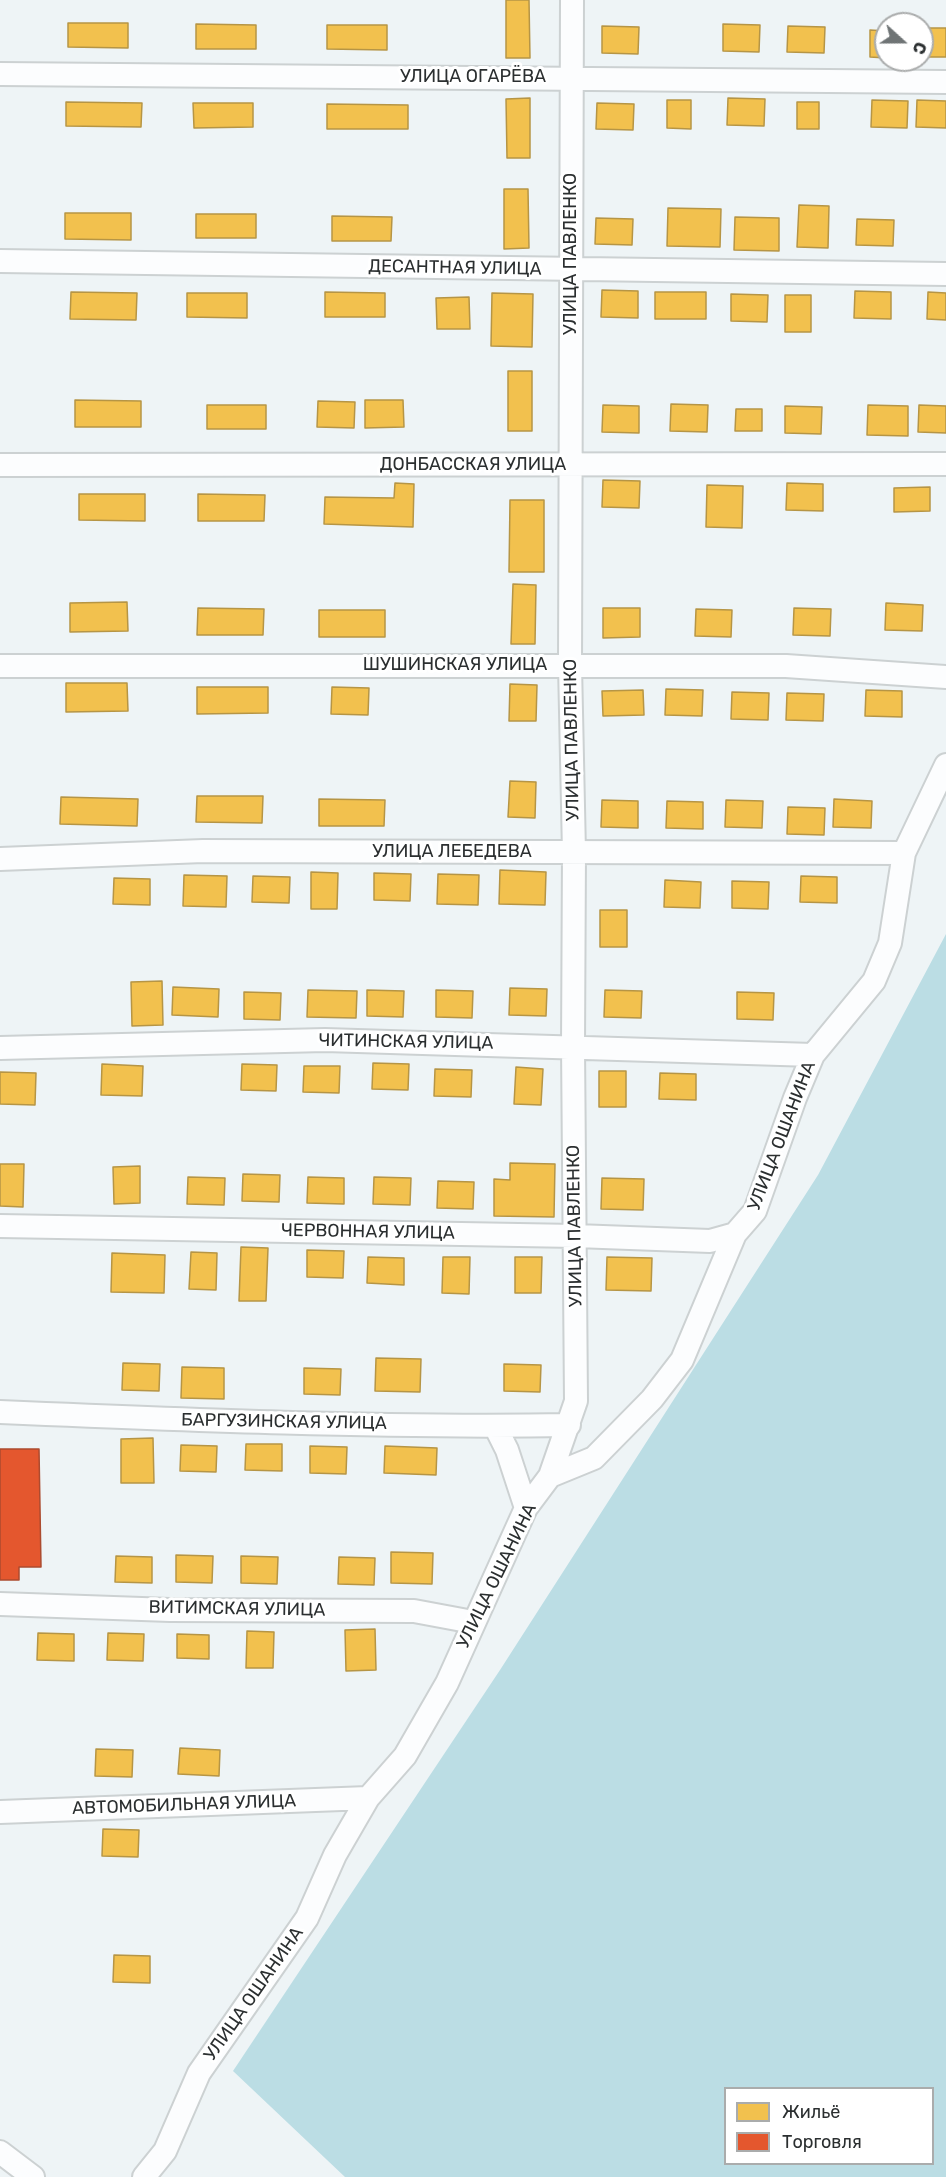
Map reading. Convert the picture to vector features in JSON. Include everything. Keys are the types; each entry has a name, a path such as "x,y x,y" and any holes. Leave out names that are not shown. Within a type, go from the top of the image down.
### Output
{"street":[{"name":"УЛИЦА ПАВЛЕНКО","path":"550,1476 576,1401 574,853 570,665 572,0"},
{"name":"УЛИЦА ОГАРЁВА","path":"0,74 946,82"},
{"name":"ДЕСАНТНАЯ УЛИЦА","path":"0,261 946,274"},
{"name":"ДОНБАССКАЯ УЛИЦА","path":"0,465 946,464"},
{"name":"ШУШИНСКАЯ УЛИЦА","path":"0,666 786,666 946,677"},
{"name":"УЛИЦА ОШАНИНА","path":"144,2177 165,2151 199,2073 307,1918 335,1855 368,1798 405,1756 447,1683 526,1508 550,1476 594,1458 652,1399 682,1360 735,1234 755,1211 795,1098 813,1055 874,981 891,943 904,854 946,765"},
{"name":"УЛИЦА ЛЕБЕДЕВА","path":"0,859 203,851 904,854"},
{"name":"ЧИТИНСКАЯ УЛИЦА","path":"0,1048 325,1040 813,1055"},
{"name":"ЧЕРВОННАЯ УЛИЦА","path":"0,1226 576,1236 710,1241 735,1234"},
{"name":"БАРГУЗИНСКАЯ УЛИЦА","path":"0,1412 170,1419 495,1426 569,1425"},
{"path":"495,1426 507,1450 526,1508"},
{"name":"ВИТИМСКАЯ УЛИЦА","path":"0,1604 170,1610 414,1611 473,1622"},
{"name":"АВТОМОБИЛЬНАЯ УЛИЦА","path":"0,1812 368,1798"},
{"path":"0,2152 33,2177"}],"shaded area":[{"path":"946,934 946,2177 345,2177 233,2071 500,1670 818,1175"}],"building: Жильё":[{"path":"506,0 529,0 530,58 506,58"},
{"path":"68,23 128,23 128,48 68,47"},
{"path":"196,24 256,25 256,49 196,49"},
{"path":"723,24 760,25 759,52 723,51"},
{"path":"327,25 387,25 387,50 327,49"},
{"path":"602,26 639,27 638,54 602,53"},
{"path":"788,26 825,27 824,53 787,52"},
{"path":"934,28 946,28 946,57 934,57"},
{"path":"870,30 874,30 874,57 870,57"},
{"path":"530,98 530,158 507,158 506,99"},
{"path":"728,98 765,99 764,126 727,125"},
{"path":"667,100 691,100 691,129 667,128"},
{"path":"872,100 908,101 907,128 871,127"},
{"path":"917,100 946,101 946,128 916,127"},
{"path":"66,102 142,103 141,127 66,126"},
{"path":"797,102 819,102 819,129 797,129"},
{"path":"193,103 253,103 253,127 194,128"},
{"path":"597,103 634,104 633,130 596,129"},
{"path":"327,104 408,105 408,129 327,129"},
{"path":"504,189 528,189 529,248 504,249"},
{"path":"799,205 829,206 828,248 797,247"},
{"path":"668,208 721,209 720,247 667,246"},
{"path":"65,213 131,213 131,240 65,239"},
{"path":"196,214 256,214 256,238 196,238"},
{"path":"332,216 392,217 391,241 332,241"},
{"path":"735,217 779,218 779,251 734,250"},
{"path":"596,218 633,219 632,245 595,244"},
{"path":"857,219 894,220 893,246 856,245"},
{"path":"602,290 638,291 638,318 601,317"},
{"path":"855,291 891,292 891,319 854,318"},
{"path":"71,292 137,293 136,320 70,319"},
{"path":"325,292 385,293 385,317 325,317"},
{"path":"655,292 706,292 706,319 655,319"},
{"path":"928,292 946,293 946,320 927,319"},
{"path":"187,293 247,293 247,318 187,317"},
{"path":"492,293 533,294 532,347 491,346"},
{"path":"731,294 768,295 767,322 731,321"},
{"path":"785,295 811,295 811,332 785,332"},
{"path":"469,297 470,329 437,329 436,298"},
{"path":"508,371 532,371 532,431 508,431"},
{"path":"75,400 141,401 141,427 75,427"},
{"path":"365,400 403,400 404,427 365,428"},
{"path":"318,401 355,402 354,428 317,427"},
{"path":"671,404 708,405 707,432 670,431"},
{"path":"207,405 266,405 266,429 207,429"},
{"path":"603,405 639,406 639,433 602,432"},
{"path":"868,405 908,406 908,436 867,435"},
{"path":"919,405 946,406 946,433 918,432"},
{"path":"785,406 822,407 821,434 785,433"},
{"path":"736,409 762,409 762,431 735,431"},
{"path":"603,480 640,481 639,508 602,507"},
{"path":"395,483 414,484 413,527 324,524 325,497 394,498"},
{"path":"787,483 823,484 823,511 786,510"},
{"path":"707,485 743,486 742,528 706,527"},
{"path":"930,487 930,511 894,512 894,488"},
{"path":"79,494 145,494 145,521 79,520"},
{"path":"198,494 265,495 264,521 198,521"},
{"path":"510,500 544,500 544,572 509,572"},
{"path":"513,584 536,585 535,644 511,644"},
{"path":"127,602 128,631 70,632 70,603"},
{"path":"886,603 923,605 922,631 885,630"},
{"path":"198,608 264,609 263,635 197,635"},
{"path":"603,608 640,608 640,637 603,638"},
{"path":"794,608 831,609 830,636 793,635"},
{"path":"696,609 732,610 731,637 695,636"},
{"path":"319,610 385,610 385,637 319,637"},
{"path":"66,683 127,683 128,711 66,712"},
{"path":"510,684 537,685 536,721 509,721"},
{"path":"197,687 268,687 268,713 197,714"},
{"path":"332,687 369,688 368,715 331,714"},
{"path":"666,689 703,690 702,716 665,715"},
{"path":"643,690 644,715 603,716 602,691"},
{"path":"866,690 902,691 902,717 865,716"},
{"path":"732,692 769,693 768,720 731,719"},
{"path":"787,693 824,694 823,721 786,720"},
{"path":"510,781 536,782 535,818 508,817"},
{"path":"197,796 263,796 262,823 196,822"},
{"path":"61,797 138,799 137,826 60,824"},
{"path":"319,799 385,800 384,826 319,826"},
{"path":"834,799 872,801 871,828 833,827"},
{"path":"602,800 638,801 638,828 601,827"},
{"path":"726,800 763,801 762,828 725,827"},
{"path":"667,801 703,802 703,829 666,828"},
{"path":"788,807 825,808 824,835 787,834"},
{"path":"500,870 546,872 545,905 499,904"},
{"path":"311,872 338,873 337,909 311,909"},
{"path":"374,873 411,874 410,901 374,900"},
{"path":"438,874 479,875 478,905 437,904"},
{"path":"184,875 227,876 226,907 183,906"},
{"path":"253,876 290,877 289,903 252,902"},
{"path":"801,876 837,877 837,903 800,902"},
{"path":"114,878 150,879 150,905 113,904"},
{"path":"665,880 701,882 700,908 664,907"},
{"path":"732,881 769,882 768,909 732,908"},
{"path":"600,910 627,910 627,947 600,947"},
{"path":"162,981 163,1025 132,1026 131,982"},
{"path":"173,987 219,989 218,1017 172,1015"},
{"path":"510,988 547,989 546,1016 509,1015"},
{"path":"308,990 357,991 356,1018 307,1017"},
{"path":"367,990 404,991 403,1017 367,1016"},
{"path":"436,990 473,991 472,1018 436,1017"},
{"path":"605,990 642,991 641,1018 604,1017"},
{"path":"244,992 281,993 280,1020 244,1019"},
{"path":"737,992 774,993 773,1020 737,1019"},
{"path":"373,1063 409,1064 408,1090 372,1089"},
{"path":"102,1064 143,1066 142,1096 101,1095"},
{"path":"242,1064 277,1065 276,1091 241,1090"},
{"path":"304,1066 340,1066 339,1093 303,1092"},
{"path":"516,1067 543,1069 541,1105 514,1104"},
{"path":"435,1069 472,1070 471,1097 434,1096"},
{"path":"599,1071 626,1071 626,1107 599,1107"},
{"path":"0,1072 36,1073 35,1105 0,1104"},
{"path":"660,1073 696,1074 696,1100 659,1099"},
{"path":"510,1163 555,1164 554,1217 494,1216 494,1179 510,1180"},
{"path":"0,1164 24,1164 23,1207 0,1206"},
{"path":"140,1166 140,1203 114,1204 113,1167"},
{"path":"243,1174 280,1175 279,1202 242,1201"},
{"path":"188,1177 225,1178 224,1205 187,1204"},
{"path":"308,1177 344,1178 344,1204 307,1203"},
{"path":"374,1177 411,1178 410,1205 373,1204"},
{"path":"602,1178 644,1179 643,1210 601,1209"},
{"path":"438,1181 474,1182 473,1209 437,1208"},
{"path":"241,1247 268,1248 266,1301 239,1301"},
{"path":"307,1250 344,1251 343,1278 307,1277"},
{"path":"191,1252 217,1253 216,1290 189,1289"},
{"path":"112,1253 165,1255 164,1293 111,1292"},
{"path":"368,1257 404,1258 404,1285 367,1283"},
{"path":"443,1257 470,1257 469,1294 442,1293"},
{"path":"515,1257 542,1257 541,1293 515,1293"},
{"path":"607,1257 652,1258 651,1291 606,1290"},
{"path":"376,1358 421,1359 420,1392 375,1391"},
{"path":"123,1363 160,1364 159,1391 122,1390"},
{"path":"504,1364 541,1365 540,1392 504,1391"},
{"path":"182,1367 224,1368 224,1399 181,1398"},
{"path":"304,1368 341,1369 340,1395 304,1394"},
{"path":"153,1438 154,1483 121,1483 121,1439"},
{"path":"246,1444 282,1444 282,1471 245,1470"},
{"path":"181,1445 217,1446 216,1472 180,1471"},
{"path":"310,1446 347,1447 346,1474 310,1473"},
{"path":"385,1446 437,1448 436,1475 384,1473"},
{"path":"391,1552 433,1553 432,1584 391,1583"},
{"path":"176,1555 213,1556 212,1583 176,1582"},
{"path":"116,1556 152,1557 152,1583 115,1582"},
{"path":"241,1556 278,1557 277,1584 241,1583"},
{"path":"339,1557 375,1558 374,1585 338,1584"},
{"path":"375,1629 376,1670 346,1671 345,1630"},
{"path":"247,1631 274,1632 273,1668 246,1668"},
{"path":"38,1633 74,1634 74,1661 37,1660"},
{"path":"108,1633 144,1634 143,1661 107,1660"},
{"path":"177,1634 209,1635 209,1659 177,1658"},
{"path":"180,1748 220,1750 219,1776 178,1774"},
{"path":"96,1749 133,1750 132,1777 95,1776"},
{"path":"103,1829 139,1830 138,1857 102,1856"},
{"path":"114,1955 150,1956 150,1983 113,1982"}],"building: Торговля":[{"path":"0,1449 39,1449 41,1567 19,1567 19,1580 0,1580"}]}
